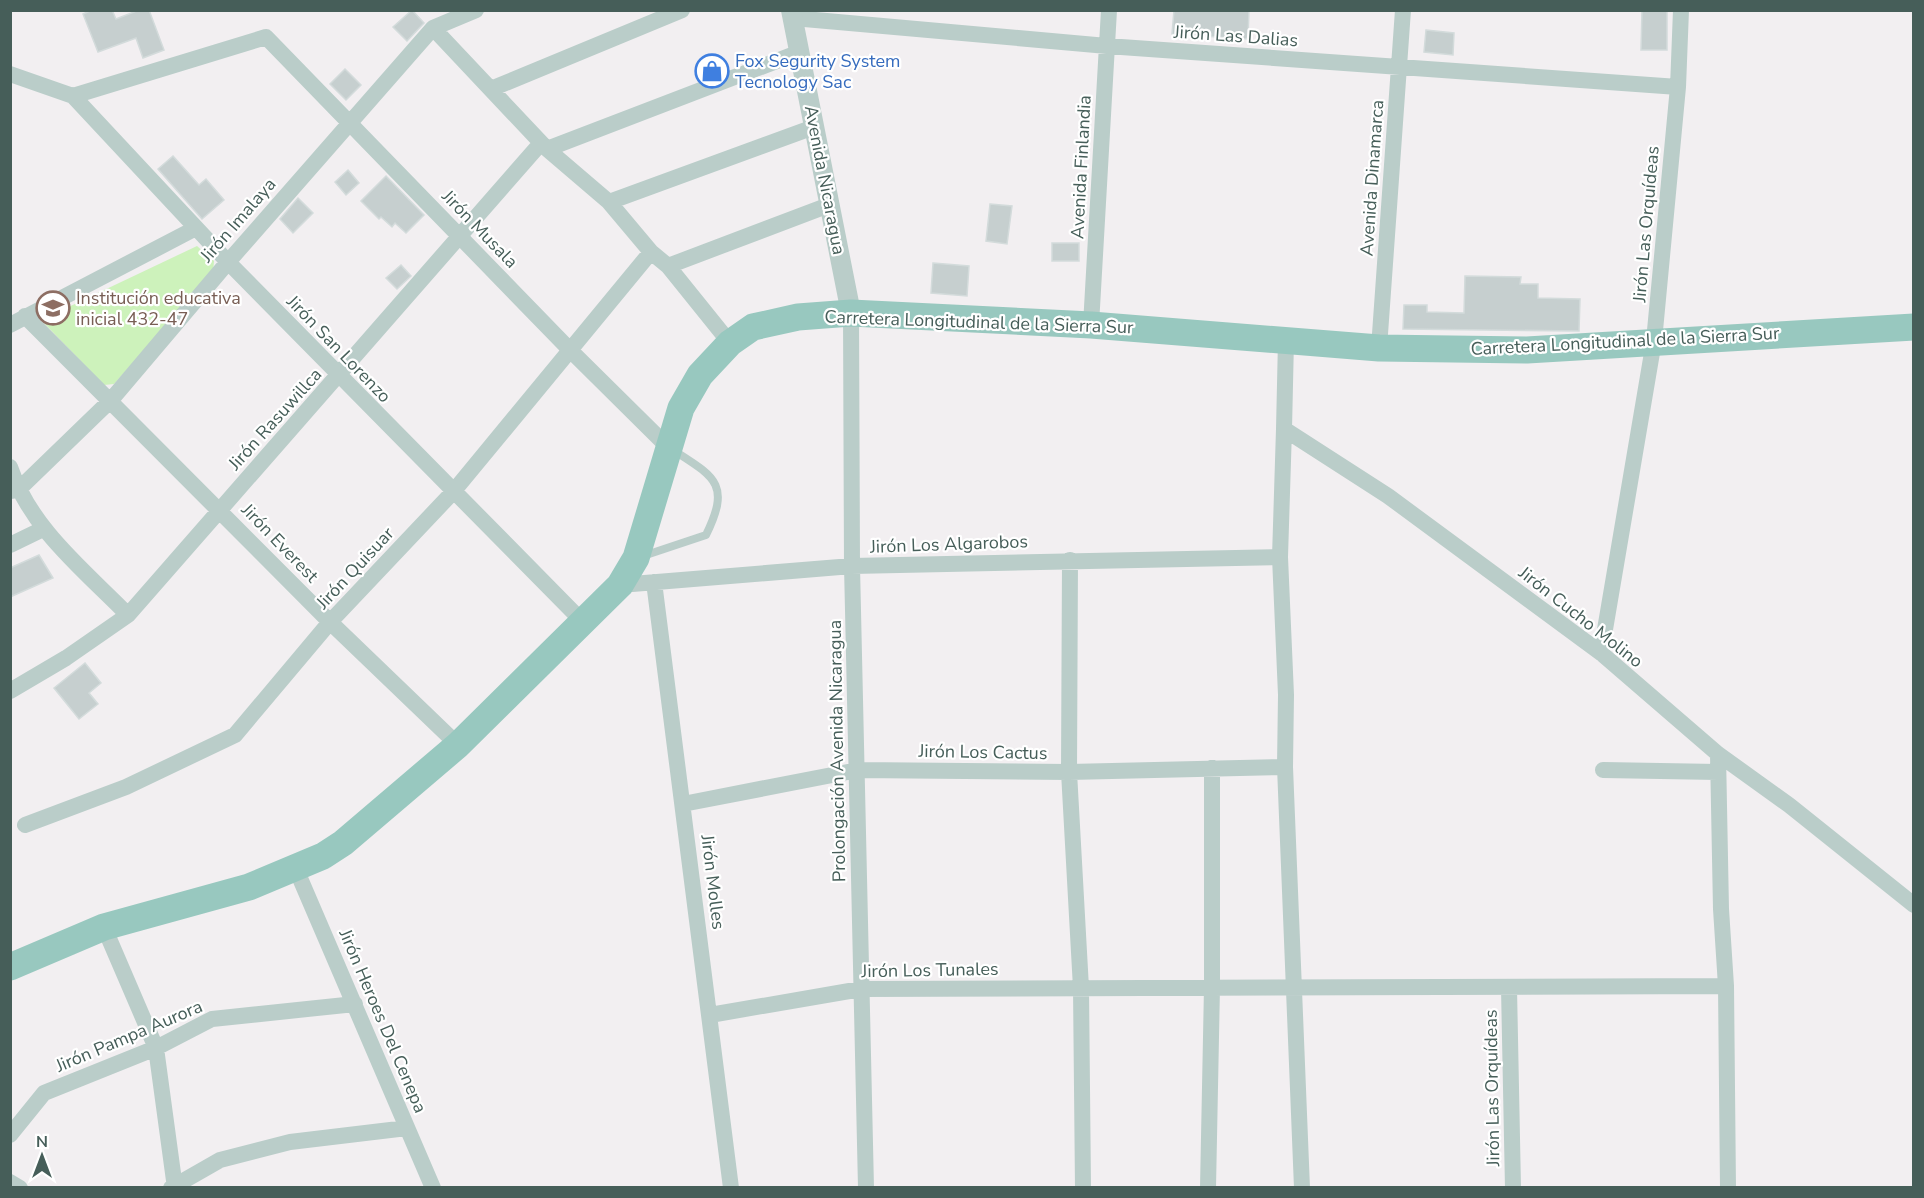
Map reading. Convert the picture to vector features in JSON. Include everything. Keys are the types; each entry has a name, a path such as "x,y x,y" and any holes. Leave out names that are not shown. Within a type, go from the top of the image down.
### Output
{"highway":[{"name":"Carretera Longitudinal de la Sierra Sur","path":"10,967 104,927 249,887 296,869 343,843 458,745 620,585 636,558 681,408 700,375 730,343 753,327 798,317 851,314 1091,325 1379,348 1527,350 1914,327"}],"street":[{"name":"Jirón Imalaya","path":"14,490 111,400 348,123 433,28 476,10"},
{"path":"491,89 682,10"},
{"name":"Avenida Finlandia","path":"1091,325 1109,10"},
{"name":"Avenida Dinamarca","path":"1379,348 1403,10"},
{"name":"Jirón Las Orquídeas","path":"1601,653 1654,341 1678,87 1681,10"},
{"name":"Jirón Las Dalias","path":"792,14 1107,46 1678,87"},
{"name":"Avenida Nicaragua","path":"792,14 851,314"},
{"path":"433,28 544,146 609,202 651,252 668,266 730,343"},
{"name":"Jirón Musala","path":"73,96 266,37 570,350 668,447"},
{"path":"544,146 800,52"},
{"path":"10,74 73,96"},
{"name":"Jirón San Lorenzo","path":"73,96 228,262 584,623"},
{"path":"609,202 813,126"},
{"name":"Jirón Rasuwillca","path":"10,691 66,658 128,615 460,236 544,146"},
{"path":"668,266 830,205"},
{"path":"18,321 196,228"},
{"name":"Jirón Quisuar","path":"25,825 126,787 235,735 330,622 453,492 651,252"},
{"name":"Prolongación Avenida Nicaragua","path":"851,314 852,566 866,1188"},
{"name":"Jirón Everest","path":"18,321 111,400 330,622 458,745"},
{"path":"1286,340 1280,557 1286,695 1285,767 1302,1188"},
{"name":"Jirón Cucho Molino","path":"1284,429 1397,502 1601,653 1718,754 1789,805 1914,905"},
{"path":"10,467 14,490 43,529 128,615"},
{"path":"10,545 43,529"},
{"name":"Jirón Los Algarobos","path":"620,585 852,566 1280,557"},
{"path":"1070,560 1069,772 1081,988 1083,1188"},
{"name":"Jirón Molles","path":"654,582 731,1188"},
{"path":"1718,754 1726,986 1728,1188"},
{"name":"Jirón Los Cactus","path":"683,804 858,770 1069,772 1285,767"},
{"path":"1208,1188 1212,987 1212,768"},
{"path":"1603,770 1718,772"},
{"name":"Jirón Heroes Del Cenepa","path":"296,869 433,1188"},
{"path":"104,927 156,1048 174,1187 220,1160 290,1142 407,1128"},
{"name":"Jirón Los Tunales","path":"710,1015 861,988 1726,986"},
{"name":"Jirón Las Orquídeas","path":"1509,988 1513,1188"},
{"name":"Jirón Pampa Aurora","path":"10,1135 44,1093 156,1048 212,1019 355,1004"},
{"path":"10,1182 20,1188"}],"lane":[{"path":"636,558 706,535 717,513 717,486 708,472 668,447"}],"green space":[{"path":"197,246 214,261 213,273 114,384 104,385 41,320"}],"building":[{"path":"92,10 112,10 116,19 139,10 149,10 164,50 143,58 136,38 98,52 83,14"},
{"path":"412,10 424,23 407,41 393,27"},
{"path":"1174,10 1249,10 1248,39 1172,34"},
{"path":"1642,10 1667,10 1667,50 1641,50"},
{"path":"1426,30 1454,33 1453,55 1424,52"},
{"path":"345,69 361,85 346,100 330,84"},
{"path":"173,156 199,185 206,179 224,200 202,219 158,169"},
{"path":"348,170 359,183 346,195 335,182"},
{"path":"386,176 424,215 406,233 395,223 392,227 381,217 379,219 361,201"},
{"path":"298,198 313,213 293,233 280,219"},
{"path":"990,204 1012,206 1007,244 986,241"},
{"path":"1052,243 1079,243 1079,261 1052,261"},
{"path":"933,263 969,266 967,296 931,293"},
{"path":"401,265 411,276 397,289 386,278"},
{"path":"1465,276 1521,277 1520,284 1538,284 1538,298 1580,299 1579,331 1403,329 1404,305 1427,305 1427,312 1464,313"},
{"path":"39,555 53,578 10,597 10,568"},
{"path":"85,663 101,683 89,693 98,704 79,719 54,688"}],"place":[{"name":"Fox Segurity System Tecnology Sac","path":"712,71"},
{"name":"Institución educativa inicial 432-47","path":"53,308"}]}
